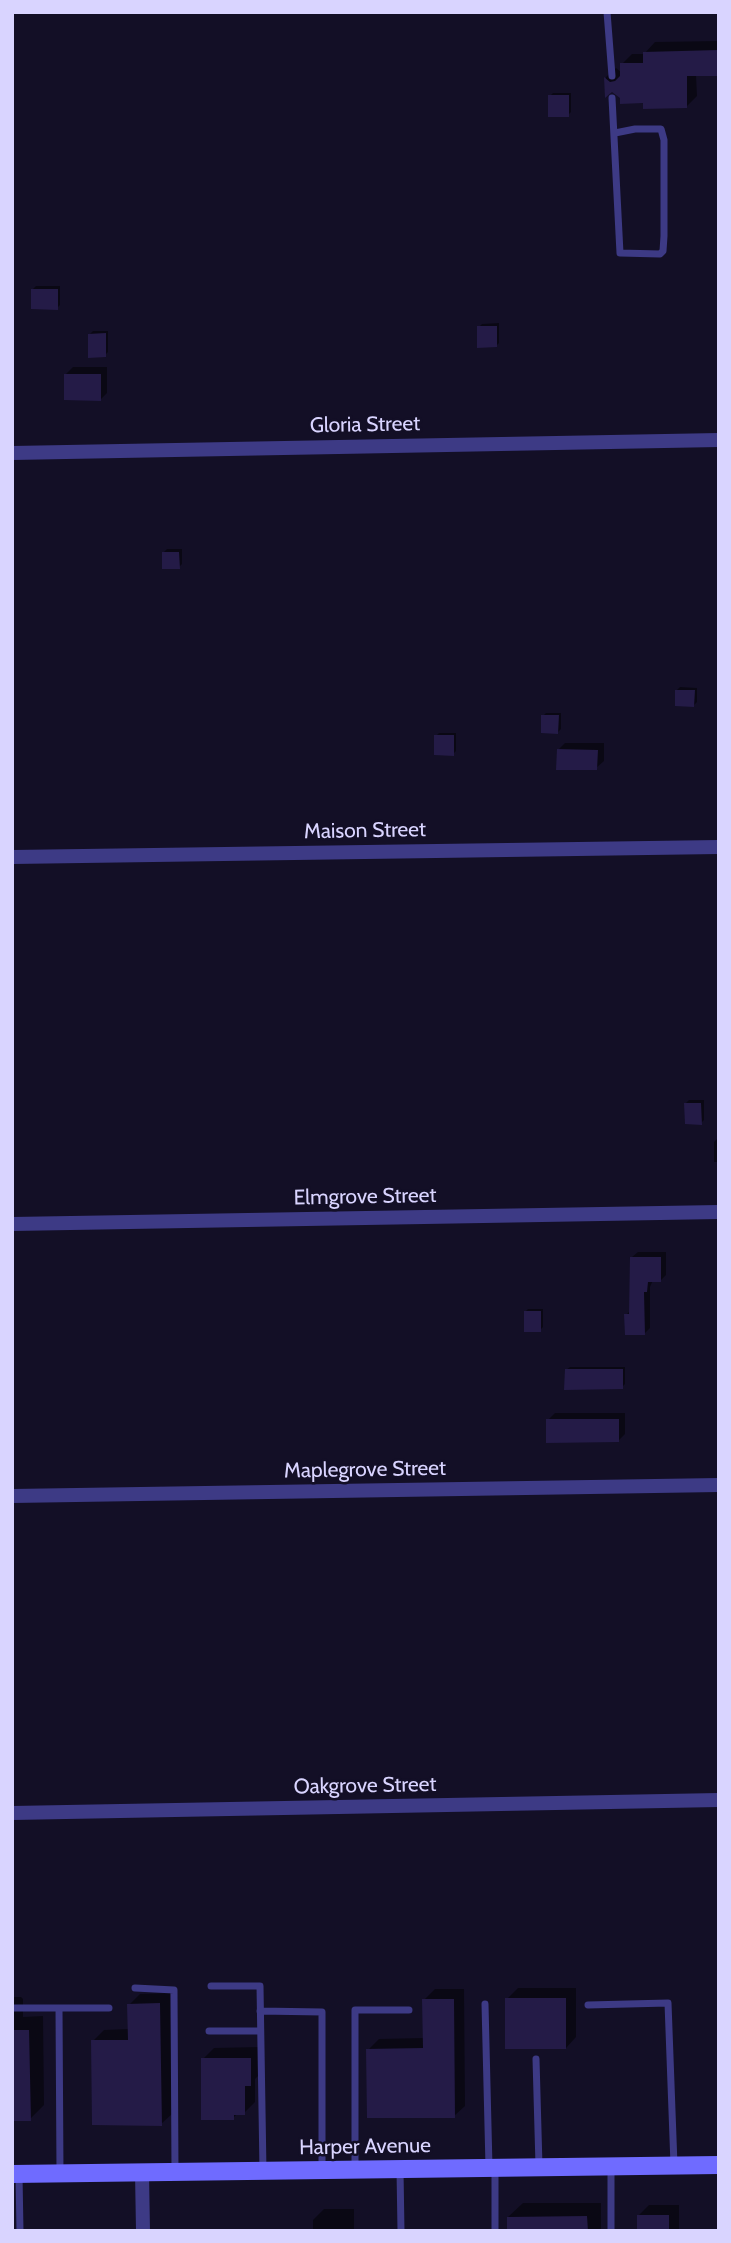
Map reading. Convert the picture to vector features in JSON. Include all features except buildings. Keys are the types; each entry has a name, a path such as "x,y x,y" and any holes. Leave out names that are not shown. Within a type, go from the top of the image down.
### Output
{"main road":[{"name":"Harper Avenue","path":"16,2174 719,2165"}],"street":[{"name":"Gloria Street","path":"12,453 719,440"},
{"name":"Maison Street","path":"12,857 719,847"},
{"name":"Elmgrove Street","path":"12,1224 719,1212"},
{"name":"Maplegrove Street","path":"12,1496 719,1485"},
{"name":"Oakgrove Street","path":"12,1813 719,1800"},
{"path":"142,2173 142,2231"}],"lane":[{"path":"607,12 612,76"},
{"path":"612,98 620,253 660,254 663,251 664,236 662,129 635,129 615,133"},
{"path":"211,1986 260,1986 263,2171"},
{"path":"135,1988 174,1990 175,2173"},
{"path":"588,2005 668,2003 674,2166"},
{"path":"485,2004 495,2231"},
{"path":"12,2008 109,2008"},
{"path":"59,2008 60,2174"},
{"path":"355,2170 355,2010 409,2010"},
{"path":"260,2011 322,2012 322,2171"},
{"path":"209,2031 261,2031"},
{"path":"536,2059 539,2168"},
{"path":"611,2167 611,2231"},
{"path":"400,2170 401,2231"},
{"path":"16,2174 20,2231"}]}
